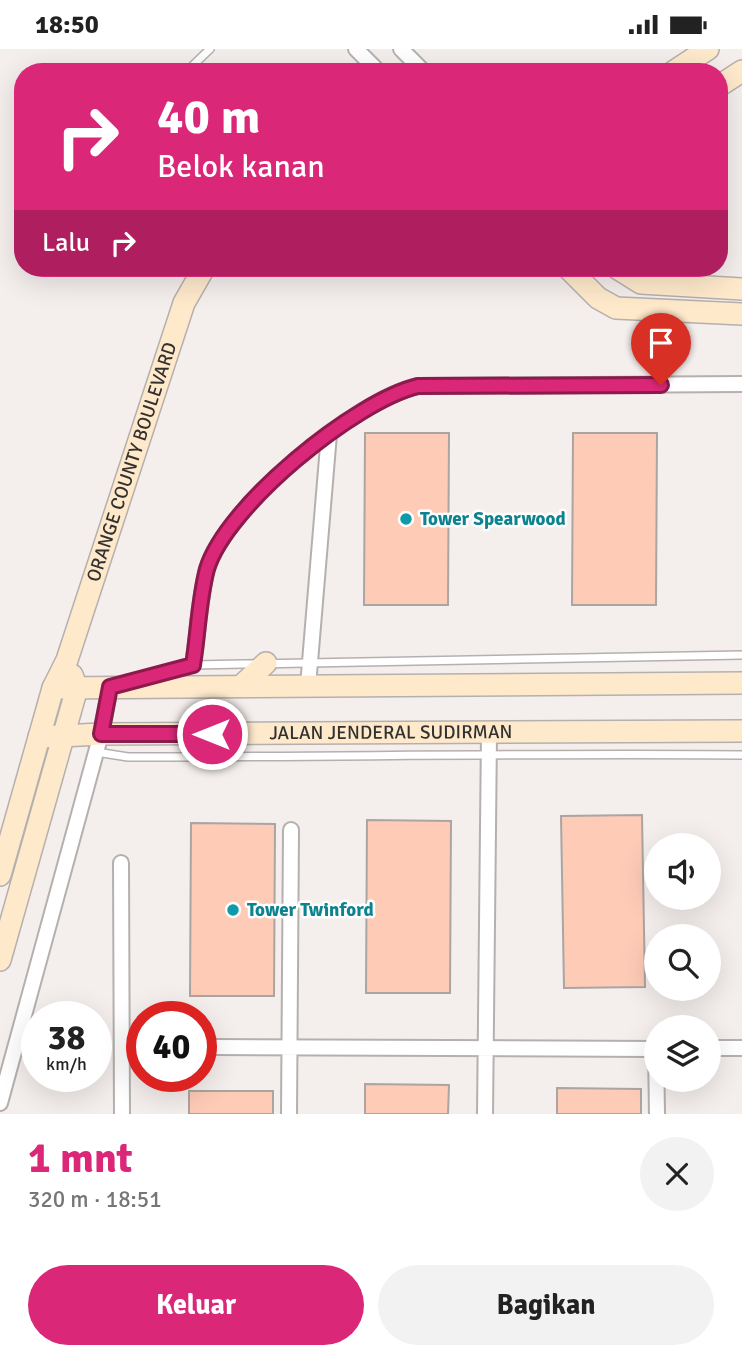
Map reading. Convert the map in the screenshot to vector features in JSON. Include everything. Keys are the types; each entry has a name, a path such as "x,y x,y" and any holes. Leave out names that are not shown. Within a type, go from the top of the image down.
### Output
{"street":[{"path":"356,49 370,63"},
{"path":"401,49 415,63"},
{"path":"687,63 708,49"},
{"name":"ORANGE COUNTY BOULEVARD","path":"0,875 53,688 66,660 184,303 199,277"},
{"path":"577,277 598,298 616,307 635,311 742,314"},
{"path":"632,277 642,283 742,289"},
{"path":"193,665 208,569 223,539 262,489 329,434 394,392 418,386 742,384"},
{"path":"308,686 313,661 329,434"},
{"path":"0,960 77,688 66,660"},
{"path":"241,686 266,663"},
{"path":"53,688 742,683"},
{"path":"0,1103 98,743 110,687"},
{"name":"JALAN JENDERAL SUDIRMAN","path":"40,737 62,737 98,743 489,743 742,731"},
{"path":"485,1114 489,743"},
{"path":"289,1114 291,830"},
{"path":"121,863 122,1114"},
{"path":"217,1047 644,1049"},
{"path":"721,1048 742,1048"},
{"path":"657,1092 657,1114"}],"lane":[{"path":"195,63 210,49"},
{"path":"110,687 193,665 742,655"},
{"path":"489,743 742,755"}],"building":[{"name":"Tower Spearwood","path":"365,433 449,433 448,605 364,605"},
{"path":"573,433 657,433 656,605 572,605"},
{"path":"642,815 644,987 564,988 561,816"},
{"path":"367,820 451,821 450,993 366,993"},
{"name":"Tower Twinford","path":"191,823 275,824 274,996 190,996"},
{"path":"365,1084 449,1085 448,1114 365,1114"},
{"path":"557,1088 641,1089 641,1114 557,1114"},
{"path":"273,1091 273,1114 189,1114 189,1092"}],"place":[{"name":"Tower Spearwood","path":"406,519"},
{"name":"Tower Twinford","path":"233,910"}],"route":[{"path":"212,734 101,734 110,687 193,665 208,569 223,539 262,489 329,434 394,392 418,386 661,385"}]}
